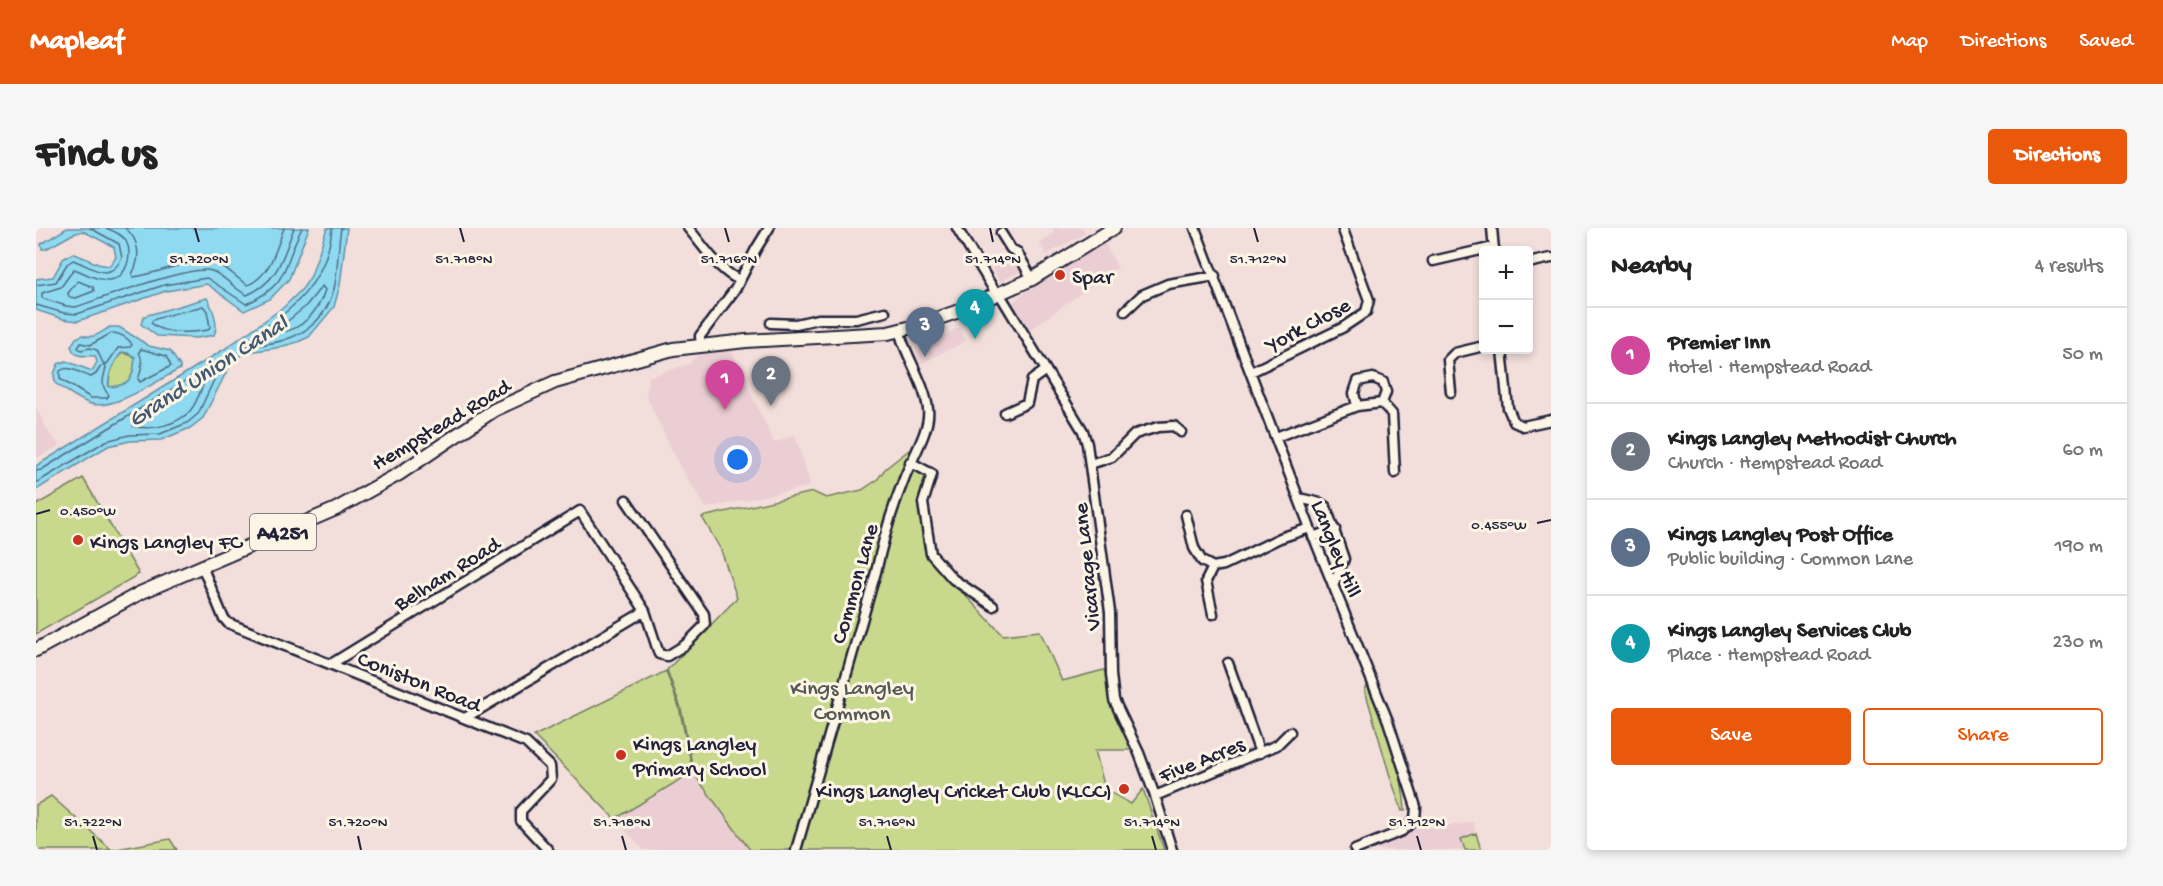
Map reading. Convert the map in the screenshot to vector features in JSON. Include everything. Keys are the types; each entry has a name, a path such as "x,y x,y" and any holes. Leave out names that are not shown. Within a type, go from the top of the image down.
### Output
{"main road":[{"name":"A4251","path":"998,294 1032,279 1113,228"},
{"name":"Hempstead Road","path":"36,650 140,593 336,508 399,474 494,410 546,386 673,349 746,340 900,331 934,321 998,294"}],"street":[{"path":"688,228 731,277 740,280"},
{"path":"701,346 700,336 740,280 769,228"},
{"name":"Vicarage Lane","path":"957,228 1083,431 1090,464 1110,612 1111,675 1114,700 1139,753 1172,850"},
{"name":"Langley Hill","path":"1195,228 1313,537 1388,721 1416,807 1415,819 1402,831 1355,850"},
{"path":"1492,228 1494,246"},
{"name":"York Close","path":"1251,372 1342,328 1366,312 1369,300 1343,230"},
{"path":"1001,233 1011,249 1017,252 1032,279"},
{"path":"1433,261 1479,252"},
{"path":"1533,262 1551,258"},
{"path":"1125,311 1142,295 1168,284 1215,276"},
{"path":"771,323 786,325 856,319 885,312"},
{"path":"824,320 825,337"},
{"name":"Common Lane","path":"796,850 876,572 885,533 910,462 926,427 929,412 923,389 908,358 900,331"},
{"path":"1451,393 1448,360 1455,353 1479,347"},
{"path":"1502,354 1508,408 1514,422 1523,426 1551,420"},
{"path":"1005,413 1027,403 1032,380 1046,370"},
{"path":"1357,406 1354,393 1358,381 1373,378 1383,382 1386,392 1382,403"},
{"path":"1276,437 1357,406 1382,403"},
{"path":"1382,403 1392,414 1395,473"},
{"path":"1090,464 1112,457 1135,434 1158,427 1174,426 1181,432"},
{"path":"910,462 932,474 924,503 931,554 953,579 993,606"},
{"path":"1299,498 1320,503 1326,507 1335,529 1344,559 1333,586"},
{"path":"465,718 645,611 659,654 667,656 686,645 705,625 704,615 626,500"},
{"name":"Belham Road","path":"331,664 580,511 645,611"},
{"path":"1186,515 1194,548 1202,561 1213,567 1280,538 1310,528"},
{"path":"1313,537 1335,529"},
{"name":"Coniston Road","path":"202,566 223,617 228,622 526,743 550,766 550,779 521,811 520,816 548,850"},
{"path":"1213,567 1206,581 1213,615"},
{"name":"Five Acres","path":"1228,663 1260,753"},
{"name":"Five Acres","path":"1155,796 1277,745 1290,732"}],"shaded area":[{"path":"1053,228 1082,228 1085,233 1046,255 1039,242 1055,233"},
{"path":"1105,244 1118,268 1095,279 1096,282 1027,332 1011,304 1036,283"},
{"path":"1016,255 1024,269 1000,282 992,268"},
{"path":"960,327 966,341 921,363 915,350"},
{"path":"730,347 774,443 795,435 811,486 706,508 678,463 646,395 649,377 689,364 702,351"},
{"path":"36,407 49,433 60,446 36,458"},
{"name":"Kings Langley Primary School","path":"666,671 680,711 694,774 750,850 644,850 534,736"},
{"path":"1417,819 1432,828 1473,822 1480,850 1363,850 1405,833"}],"green space":[{"path":"122,352 135,357 134,370 127,382 109,387 112,369"},
{"name":"Kings Langley Common","path":"919,442 909,463 929,475 919,503 923,544 928,556 1003,635 1040,631 1062,681 1104,670 1133,750 1095,750 1106,793 1110,792 1131,804 1143,789 1164,850 750,850 694,774 681,708 667,670 737,598 721,550 702,517 813,492 826,498 862,490 877,480 885,469"},
{"name":"Kings Langley FC","path":"83,478 139,574 36,634 36,505"},
{"name":"Kings Langley Primary School","path":"666,671 679,707 693,772 615,819 534,736"},
{"path":"1367,686 1381,715 1397,762 1405,810 1402,811 1365,690"},
{"path":"51,796 112,850 36,850 36,805"},
{"path":"1476,833 1481,850 1465,850 1461,839"},
{"path":"170,839 177,850 112,850"}],"water":[{"path":"67,228 309,228 289,279 270,299 244,311 207,284 166,291 78,321 63,319 36,310 36,279 53,277 63,259 73,253 98,264 109,266 116,257 114,247 83,231 42,249 41,244"},
{"name":"Grand Union Canal","path":"327,228 347,228 340,285 334,307 309,337 276,348 241,355 230,365 203,418 190,428 161,440 130,441 108,446 36,490 36,466 223,350 284,307 303,288 311,276"},
{"path":"207,298 216,321 214,335 197,338 157,336 141,324 144,316"},
{"path":"110,327 119,327 149,346 170,351 180,369 121,400 98,405 84,401 55,383 54,374 58,364 66,361 92,371 97,362 95,356 77,355 71,346 76,338 83,335 94,336","holes":["122,352 135,357 134,370 130,379 122,385 109,387 110,373 114,364"]}],"place":[{"name":"Spar","path":"1060,275"},
{"name":"Kings Langley Services Club","path":"975,339"},
{"name":"Kings Langley Post Office","path":"925,357"},
{"name":"Kings Langley Methodist Church","path":"771,406"},
{"name":"Premier Inn","path":"725,410"},
{"name":"Kings Langley FC","path":"78,540"},
{"name":"Kings Langley Primary School","path":"621,755"},
{"name":"Kings Langley Cricket Club (KLCC)","path":"1124,789"}]}
